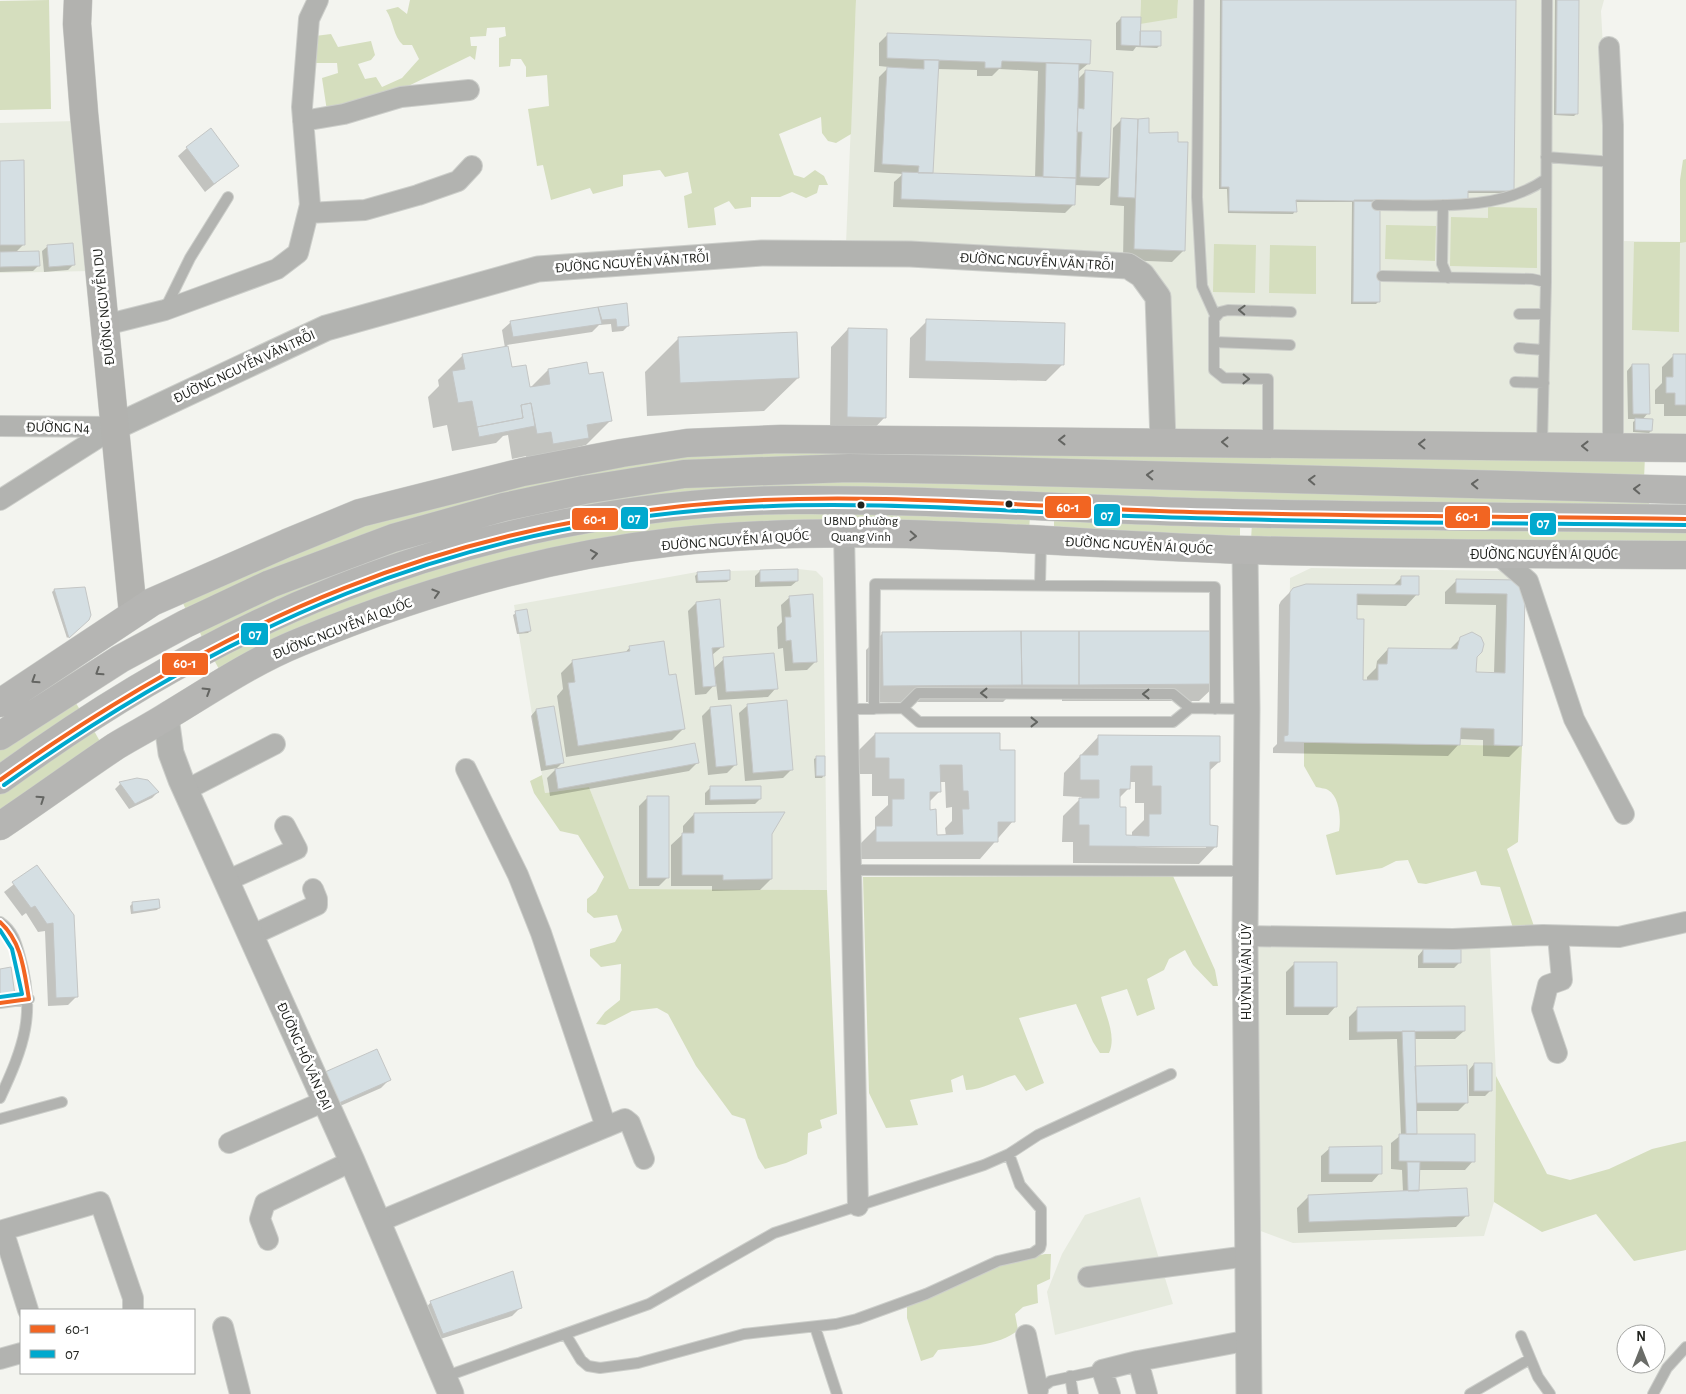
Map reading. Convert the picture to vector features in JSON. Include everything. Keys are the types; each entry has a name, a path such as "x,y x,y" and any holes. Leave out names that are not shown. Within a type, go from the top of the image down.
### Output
{"main road":[{"name":"ĐƯỜNG NGUYỄN DU","path":"78,0 77,24 84,113 133,613"},
{"path":"0,703 152,602 216,573 360,514 523,472 687,443 781,438 1542,445 1676,448 1675,518 1246,513 789,500 653,510 545,528 441,554 334,590 248,630 153,679 0,780"},
{"path":"0,736 15,724 141,647 270,584 393,538 504,507 584,490 684,474 839,468 963,470 1675,490"},
{"path":"1041,540 1042,506"},
{"path":"1245,550 1246,513"},
{"name":"ĐƯỜNG NGUYỄN ÁI QUỐC","path":"0,826 112,749 234,674 296,643 421,597 496,575 570,558 670,542 730,537 844,534 1041,540 1245,550 1686,555"},
{"path":"133,613 141,647 166,717"}],"street":[{"path":"105,326 164,310 277,269 298,253 310,205 302,107 309,19 318,0"},
{"path":"1609,47 1613,125 1613,446"},
{"path":"303,120 344,114 401,97 469,90"},
{"path":"308,213 365,210 418,195 458,181 472,166"},
{"name":"ĐƯỜNG NGUYỄN VĂN TRỖI","path":"0,500 115,427 326,328 538,269 762,253 900,254 1128,266 1142,274 1158,297 1163,441"},
{"name":"ĐƯỜNG N4","path":"0,426 115,427"},
{"path":"844,534 858,1206"},
{"name":"HUỲNH VĂN LŨY","path":"1245,550 1247,709 1245,936 1249,1394"},
{"path":"1497,554 1528,581 1574,719 1624,814"},
{"name":"ĐƯỜNG HỒ VĂN ĐẠI","path":"166,717 171,753 186,790 352,1161 447,1386"},
{"path":"186,790 275,744"},
{"path":"466,769 518,875 541,933 606,1127"},
{"path":"226,881 297,849 285,826"},
{"path":"250,936 317,905 313,889"},
{"path":"1245,936 1453,939 1558,936 1619,937 1686,922"},
{"path":"1557,1053 1542,1006 1548,985 1559,982 1562,977 1558,936"},
{"path":"229,1143 325,1101"},
{"path":"378,1222 606,1127 628,1120 644,1159"},
{"path":"268,1240 260,1219 262,1208 268,1199 352,1161"},
{"path":"28,1309 2,1231 100,1202 133,1298 132,1309"},
{"path":"1088,1277 1248,1256"},
{"path":"223,1326 240,1394"},
{"path":"1026,1335 1036,1392"},
{"path":"1110,1394 1102,1370 1138,1361 1250,1340"},
{"path":"0,1359 20,1352"},
{"path":"1138,1361 1147,1394"}],"lane":[{"path":"1199,0 1197,196 1202,286 1215,316 1214,370 1224,378 1268,379 1268,442"},
{"path":"1542,445 1546,282 1547,0"},
{"path":"1546,157 1613,162"},
{"path":"1378,205 1478,203 1528,191 1546,179"},
{"path":"164,310 190,258 228,197"},
{"path":"1443,205 1442,264 1448,278"},
{"path":"1382,276 1532,279 1546,282"},
{"path":"1215,316 1228,310 1290,312"},
{"path":"1519,314 1545,314"},
{"path":"1214,342 1290,345"},
{"path":"1519,348 1544,350"},
{"path":"1515,382 1544,383"},
{"path":"1040,585 1041,540"},
{"path":"874,709 875,584 1215,587 1215,709"},
{"path":"848,710 902,708 918,693 1173,694 1190,708 1247,709"},
{"path":"902,708 919,722 1173,722 1190,708"},
{"path":"850,870 1245,871"},
{"path":"0,922 9,929 16,942 29,999 28,1015 19,1053 0,1098"},
{"path":"0,1003 29,999"},
{"path":"447,1386 566,1335 661,1299 774,1233 984,1165 1009,1154 1038,1135 1171,1074"},
{"path":"0,1119 62,1102"},
{"path":"566,1335 581,1360 588,1366 600,1368 638,1363 744,1334 857,1319 926,1294 998,1260 1036,1251 1041,1244 1041,1209 1020,1185 1009,1154"},
{"path":"815,1326 837,1394"},
{"path":"1521,1336 1530,1359 1550,1394"},
{"path":"1653,1394 1667,1368 1686,1347"},
{"path":"1470,1394 1530,1359"},
{"path":"1036,1392 1051,1381 1102,1370"},
{"path":"1070,1376 1073,1394"}],"shaded area":[{"path":"856,0 1141,0 1140,23 1177,18 1178,0 1604,0 1601,11 1607,121 1607,437 1172,432 1148,267 846,244"},
{"path":"76,121 90,271 0,273 0,123"},
{"path":"1621,241 1686,242 1686,438 1619,437"},
{"path":"1311,568 1506,571 1525,592 1522,746 1284,742 1288,735 1290,578"},
{"path":"798,569 816,571 823,578 827,890 628,889 589,787 545,793 514,605 697,572"},
{"path":"1255,943 1490,944 1496,1076 1494,1202 1484,1236 1293,1243 1258,1230"},
{"path":"1140,1197 1173,1304 1055,1335 1047,1292 1062,1254 1085,1215"}],"green space":[{"path":"49,0 51,109 0,110 0,1"},
{"path":"410,0 856,0 851,134 836,143 828,141 822,133 821,117 779,134 794,175 804,178 815,170 824,176 828,185 819,185 817,193 806,198 792,192 780,197 751,197 751,207 735,209 729,201 714,208 716,225 688,228 684,196 692,193 688,172 665,177 660,170 623,175 623,186 593,194 590,188 551,200 543,165 537,166 528,109 549,106 547,75 526,77 526,67 521,59 511,59 510,66 499,67 499,38 506,36 505,27 487,28 486,36 470,37 471,46 477,46 475,60 470,56 398,91 327,111 322,78 338,73 337,63 311,63 315,36 331,34 338,47 371,41 375,55 371,60 358,64 365,79 376,77 382,87 402,78 419,59 412,45 403,45 400,41 386,10 398,7 407,14"},
{"path":"1141,0 1178,0 1177,18 1140,24"},
{"path":"1686,159 1686,242 1680,243 1679,332 1632,330 1634,242 1680,242 1680,180 1683,160"},
{"path":"1488,207 1537,208 1537,268 1450,266 1451,217 1488,218"},
{"path":"1386,225 1436,226 1435,261 1385,259"},
{"path":"1214,244 1256,245 1255,293 1213,292"},
{"path":"1270,245 1316,246 1316,294 1269,293"},
{"path":"688,452 1645,456 1644,479 683,464 187,612 181,599 364,522 436,502"},
{"path":"788,479 1649,499 1649,508 651,500 204,642 198,628 399,546 504,517 685,483"},
{"path":"786,510 1030,516 1029,530 667,533 220,671 213,658 281,625 387,582 546,537 662,518"},
{"path":"1054,517 1240,522 1240,539 1054,530"},
{"path":"1252,523 1686,528 1686,545 1251,540"},
{"path":"74,700 82,713 0,768 0,748"},
{"path":"93,729 102,745 0,814 0,792"},
{"path":"1304,742 1522,746 1518,842 1507,849 1535,929 1514,931 1500,887 1481,885 1476,871 1426,884 1418,883 1408,860 1396,861 1382,868 1336,875 1326,835 1339,831 1339,809 1332,793 1327,789 1316,787 1304,766"},
{"path":"542,775 545,793 589,787 629,889 827,890 837,1114 820,1120 822,1128 808,1133 807,1154 765,1169 758,1158 745,1119 732,1115 696,1066 668,1014 657,1008 632,1011 605,1025 596,1024 605,1012 620,1000 621,964 601,967 590,956 590,949 615,942 622,930 617,915 594,918 587,912 587,899 596,892 604,877 578,835 560,831 534,793 530,781"},
{"path":"1173,876 1215,970 1218,986 1213,986 1193,965 1185,950 1169,959 1164,970 1147,979 1155,1009 1137,1016 1127,989 1101,997 1110,1025 1112,1039 1109,1053 1100,1053 1076,1004 1019,1018 1044,1083 1026,1091 1015,1075 979,1088 966,1090 963,1075 951,1080 953,1092 910,1100 918,1125 886,1128 869,1093 863,877"},
{"path":"1496,1076 1547,1174 1570,1180 1609,1169 1652,1149 1686,1141 1686,1250 1634,1261 1596,1214 1542,1232 1494,1202"},
{"path":"1051,1254 1050,1279 1037,1285 1038,1303 1023,1307 1015,1314 1018,1330 1010,1336 991,1343 938,1350 933,1357 921,1361 907,1318 907,1305 1000,1264"}],"building":[{"path":"1222,0 1516,0 1514,191 1468,191 1468,203 1296,200 1297,212 1229,211 1229,187 1221,187"},
{"path":"1557,0 1579,0 1578,114 1556,114"},
{"path":"1121,17 1141,17 1140,46 1121,45"},
{"path":"1140,31 1161,31 1161,46 1140,46"},
{"path":"887,33 1091,40 1090,64 1002,61 1001,68 985,68 985,62 887,58"},
{"path":"924,60 939,60 933,173 918,173 919,166 882,164 887,67 924,69"},
{"path":"1046,63 1079,64 1076,178 1043,177"},
{"path":"1085,70 1113,72 1109,178 1080,177 1082,132 1077,132 1078,108 1084,109"},
{"path":"1121,118 1138,119 1135,198 1118,197"},
{"path":"1149,118 1149,133 1178,132 1178,142 1188,142 1185,251 1134,249 1138,119"},
{"path":"211,128 239,166 214,184 186,147"},
{"path":"24,160 25,245 0,245 0,161"},
{"path":"902,172 1076,178 1075,205 901,199"},
{"path":"1354,200 1380,200 1380,302 1353,302"},
{"path":"73,243 75,265 49,267 47,245"},
{"path":"39,251 40,266 0,267 0,252"},
{"path":"627,303 629,326 617,327 616,319 602,320 598,307"},
{"path":"598,307 602,324 513,337 510,321"},
{"path":"926,319 1065,323 1064,365 925,361"},
{"path":"848,328 887,329 886,418 847,417"},
{"path":"797,332 799,378 680,383 678,337"},
{"path":"508,346 512,367 526,365 530,387 550,384 548,369 587,362 589,374 603,372 612,421 587,425 589,438 553,444 551,432 537,434 531,403 521,405 523,418 477,427 472,401 458,403 452,371 465,369 462,354"},
{"path":"1673,354 1686,354 1686,405 1675,405 1675,393 1666,393 1666,377 1673,377"},
{"path":"1632,364 1649,364 1650,414 1633,414"},
{"path":"531,403 535,426 479,437 477,427 523,418 521,405"},
{"path":"1635,418 1653,419 1652,431 1635,430"},
{"path":"798,569 798,581 760,582 760,570"},
{"path":"730,570 730,580 698,581 697,572"},
{"path":"1401,576 1419,576 1419,595 1357,594 1357,619 1364,619 1363,680 1378,680 1378,664 1387,664 1388,648 1457,649 1460,637 1472,632 1481,637 1484,644 1482,652 1477,657 1476,672 1505,673 1507,594 1456,593 1456,579 1519,580 1525,592 1522,746 1494,745 1494,729 1461,728 1460,745 1284,742 1284,736 1288,735 1290,592 1293,588 1306,584 1401,585"},
{"path":"85,587 91,615 89,620 69,638 54,589"},
{"path":"813,594 817,662 793,663 791,640 786,641 785,617 791,617 789,596"},
{"path":"720,599 724,647 712,648 716,686 703,687 696,602"},
{"path":"527,609 531,631 519,633 515,611"},
{"path":"1021,631 1022,685 883,686 882,632"},
{"path":"1021,631 1079,631 1079,685 1022,685"},
{"path":"1079,631 1218,631 1218,684 1079,685"},
{"path":"664,641 669,675 676,674 685,729 578,746 568,683 575,682 572,660 630,651 629,646"},
{"path":"774,653 778,689 726,692 723,657"},
{"path":"787,700 793,770 753,773 747,704"},
{"path":"731,705 737,765 716,767 710,707"},
{"path":"554,706 564,763 546,766 536,709"},
{"path":"875,733 1000,733 1000,750 1015,750 1015,822 998,822 998,842 876,842 876,826 892,826 892,799 904,799 904,779 889,779 889,758 875,758","holes":["940,765 962,765 963,791 968,791 969,809 962,809 963,834 937,835 936,809 930,810 930,792 941,792"]},
{"path":"1098,735 1220,736 1220,762 1210,762 1210,825 1218,826 1217,847 1089,846 1089,825 1079,825 1079,798 1099,798 1099,780 1080,780 1080,755 1098,755","holes":["1131,766 1152,766 1152,786 1161,786 1161,814 1149,814 1149,836 1126,835 1126,807 1120,807 1120,789 1130,789"]},
{"path":"695,743 699,763 558,789 555,769"},
{"path":"816,756 825,756 825,776 816,776"},
{"path":"137,778 148,780 159,792 135,804 119,782"},
{"path":"710,786 761,786 761,799 710,800"},
{"path":"647,796 669,796 669,878 647,878"},
{"path":"785,812 772,834 772,879 723,880 723,875 682,875 682,833 694,833 694,813"},
{"path":"37,865 74,915 78,997 56,998 53,923 47,924 35,906 31,908 12,882"},
{"path":"159,899 160,908 133,912 132,902"},
{"path":"1423,949 1461,949 1461,963 1423,963"},
{"path":"1294,962 1337,962 1337,1007 1294,1007"},
{"path":"11,967 15,995 0,997 0,969"},
{"path":"1465,1006 1465,1031 1357,1032 1357,1007"},
{"path":"1402,1031 1415,1031 1417,1134 1406,1134"},
{"path":"377,1049 391,1080 339,1103 325,1072"},
{"path":"1474,1063 1492,1063 1492,1091 1474,1091"},
{"path":"1467,1065 1468,1103 1417,1103 1415,1066"},
{"path":"1399,1134 1475,1134 1475,1162 1399,1161"},
{"path":"1382,1146 1382,1174 1329,1174 1329,1147"},
{"path":"1407,1162 1420,1162 1419,1191 1408,1191"},
{"path":"1467,1188 1469,1216 1309,1222 1308,1195"},
{"path":"513,1271 522,1308 443,1334 430,1301"}],"transit line":[{"name":"60-1","path":"0,780 85,723 170,671 256,627 344,588 435,556 528,531 626,513 728,502 836,498 1225,513 1686,519"},
{"name":"07","path":"4,785 88,728 173,677 259,632 347,593 438,561 532,536 629,519 731,508 838,505 1226,519 1686,525"},
{"name":"60-1","path":"0,922 18,948 29,999 0,1003"},
{"name":"07","path":"0,930 12,949 22,994 0,997"}],"place":[{"name":"UBND phường Quang Vinh","path":"861,505"}]}
